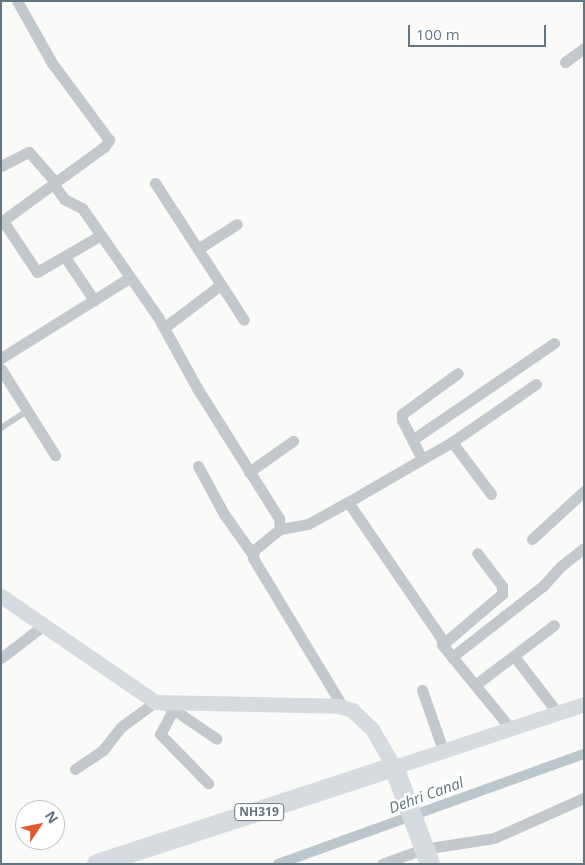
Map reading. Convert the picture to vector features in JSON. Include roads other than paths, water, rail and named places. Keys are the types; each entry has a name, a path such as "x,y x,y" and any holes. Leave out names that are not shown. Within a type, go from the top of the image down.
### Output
{"highway":[{"path":"394,767 424,849"},
{"name":"NH319","path":"97,864 394,767"}],"street":[{"path":"17,1 52,63 109,140 104,147 2,221 36,272 101,235"},
{"path":"565,62 584,48"},
{"path":"1,166 29,152 55,184 64,199 82,208 165,327 196,388 279,518 280,529"},
{"path":"155,183 198,249 219,286 244,320"},
{"path":"198,249 237,224"},
{"path":"65,257 94,300"},
{"path":"1,358 129,278"},
{"path":"165,327 219,286"},
{"path":"412,440 554,343"},
{"path":"1,369 55,455"},
{"path":"422,459 402,414 458,372"},
{"path":"253,555 256,548 280,529 308,524 348,502 452,442 536,384"},
{"path":"250,472 293,441"},
{"path":"452,442 491,494"},
{"path":"198,466 224,514 253,555 343,707"},
{"path":"532,539 584,491"},
{"path":"348,502 441,638 442,644 452,658 510,728"},
{"path":"452,658 543,586 561,566 584,548"},
{"path":"442,644 502,594 502,586 477,553"},
{"path":"1,596 217,739"},
{"path":"1,658 44,625"},
{"path":"475,685 554,625"},
{"path":"514,656 557,712"},
{"path":"422,690 443,750"},
{"path":"75,769 103,750 122,727 164,705 302,703 343,707 352,710 372,729 394,767 584,704"},
{"path":"164,705 160,734 208,783"},
{"path":"382,864 424,849 494,838 584,798"}],"lane":[{"path":"1,428 27,411"}],"waterway":[{"name":"Dehri Canal","path":"278,864 584,754"}]}
